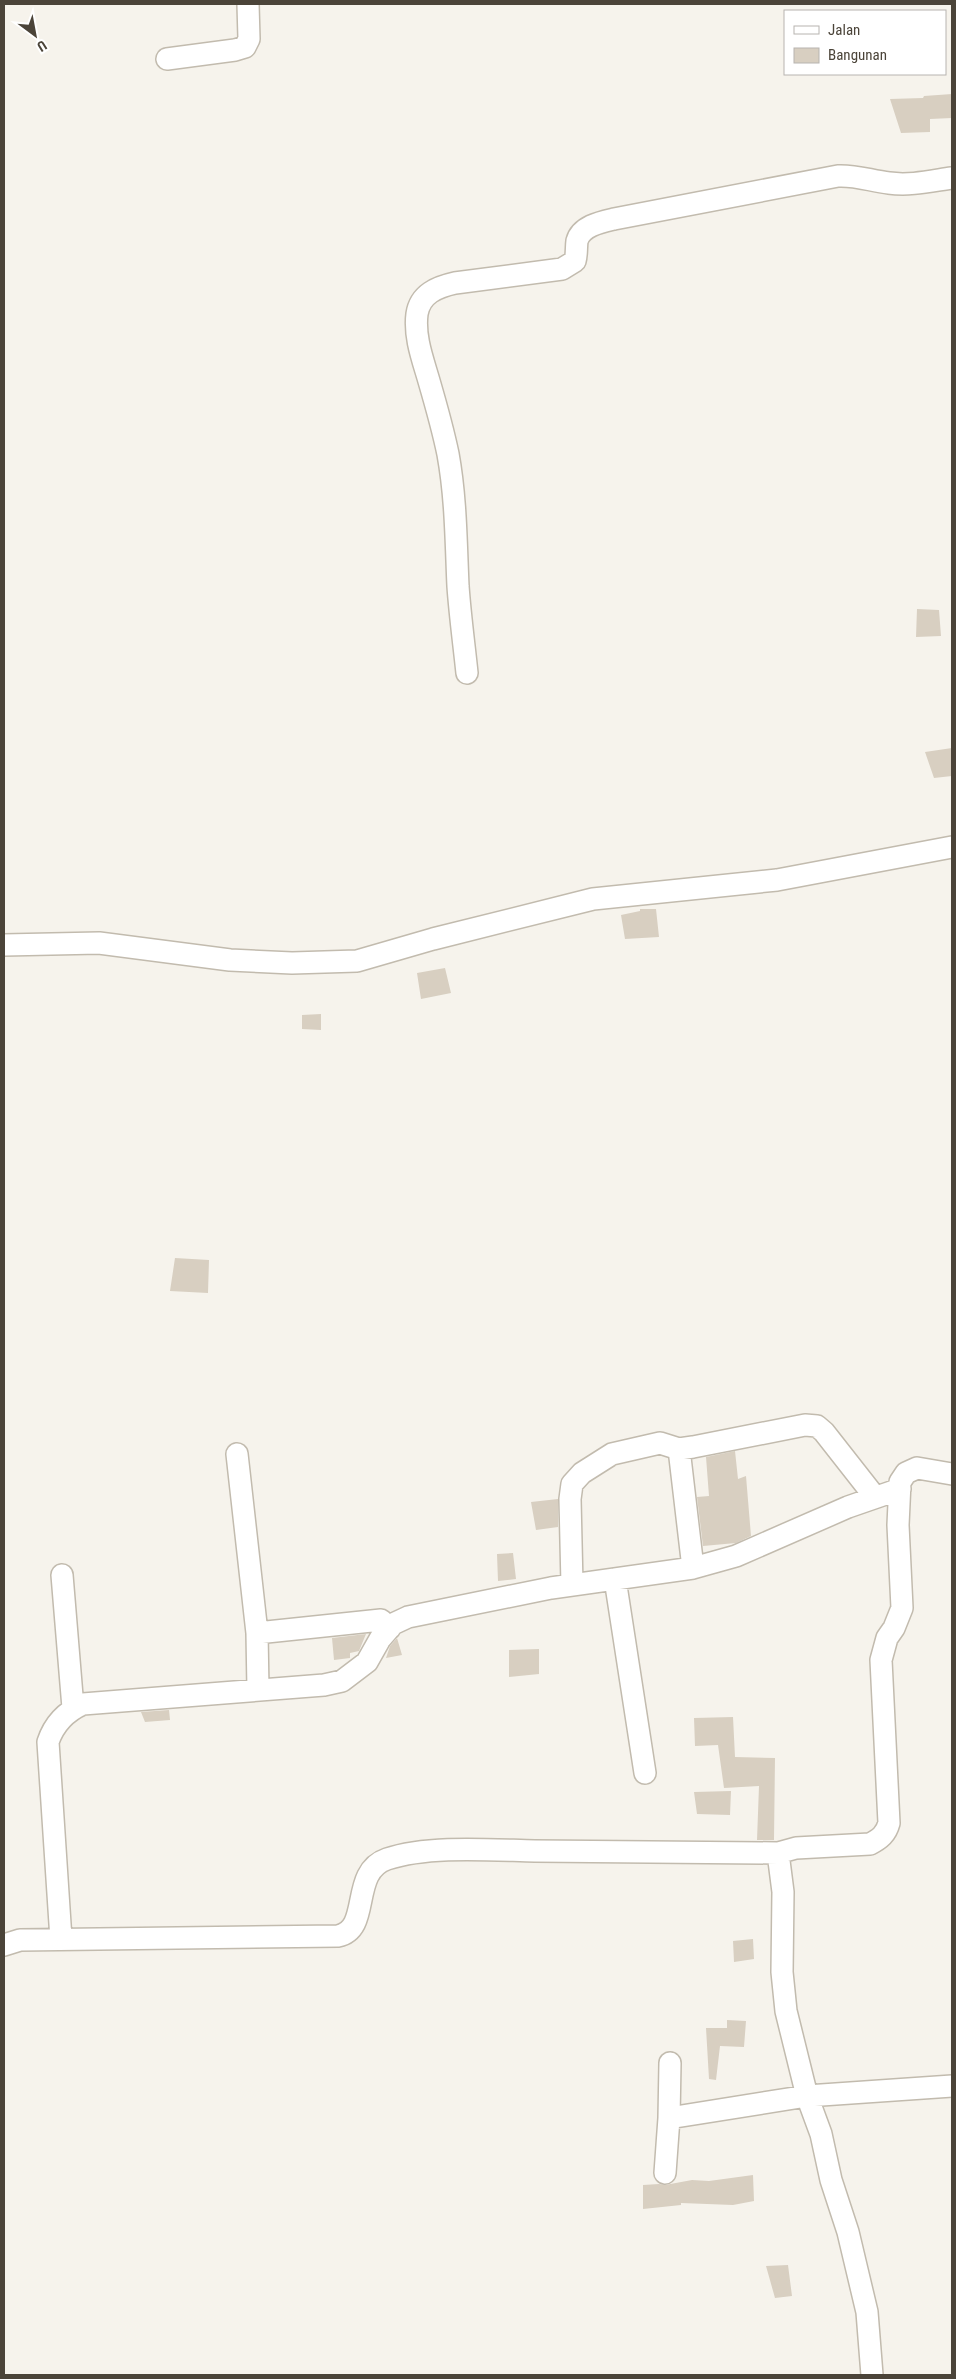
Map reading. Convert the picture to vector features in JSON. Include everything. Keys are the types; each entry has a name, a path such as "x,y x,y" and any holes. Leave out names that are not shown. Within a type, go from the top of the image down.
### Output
{"street":[{"path":"167,59 245,47 249,40 248,4"},
{"path":"467,673 458,588 456,516 448,456 420,351 417,332 417,314 421,303 428,293 455,283 562,270 575,261 577,241 583,232 609,220 838,176 851,175 905,184 952,178"},
{"path":"4,946 99,943 239,960 292,963 357,961 433,939 593,899 777,880 952,847"},
{"path":"572,1585 570,1499 572,1484 582,1473 612,1454 660,1443 679,1449 762,1435 805,1425 817,1426 824,1432 875,1497"},
{"path":"679,1449 693,1568"},
{"path":"237,1454 257,1633 258,1690"},
{"path":"4,1945 20,1940 345,1935 353,1929 367,1876 374,1866 405,1854 461,1850 778,1853 796,1848 870,1844 878,1840 887,1831 889,1823 881,1660 887,1638 897,1623 902,1608 898,1525 900,1482 911,1470 952,1474"},
{"path":"61,1939 48,1742 55,1725 73,1708 83,1704 324,1685 342,1681 367,1662 390,1628 408,1616 572,1585 693,1568 736,1556 848,1507 900,1489"},
{"path":"62,1575 73,1708"},
{"path":"615,1579 644,1773"},
{"path":"257,1633 381,1620 390,1628"},
{"path":"778,1853 783,1892 782,1972 786,2011 807,2096 821,2134 830,2180 848,2232 867,2312 872,2375"},
{"path":"665,2173 670,2063"},
{"path":"669,2118 807,2096 952,2086"}],"building":[{"path":"952,94 952,118 930,119 930,132 901,133 890,99 923,98 924,96"},
{"path":"917,609 939,610 941,636 916,637"},
{"path":"952,748 952,776 934,778 925,752"},
{"path":"640,909 656,909 659,937 625,939 621,915 640,911"},
{"path":"445,968 451,993 421,999 417,973"},
{"path":"321,1014 321,1030 302,1029 302,1015"},
{"path":"175,1258 209,1260 208,1293 170,1291"},
{"path":"735,1451 738,1479 746,1476 751,1536 736,1543 703,1546 697,1497 709,1496 706,1457"},
{"path":"558,1499 558,1527 536,1530 531,1502"},
{"path":"513,1553 516,1579 498,1581 497,1554"},
{"path":"366,1634 359,1651 350,1653 350,1658 334,1660 332,1638"},
{"path":"397,1638 402,1655 386,1658 390,1646"},
{"path":"539,1649 539,1674 509,1677 509,1650"},
{"path":"169,1710 170,1720 145,1722 141,1712"},
{"path":"733,1717 735,1757 775,1758 774,1840 757,1840 759,1786 724,1788 718,1745 695,1746 694,1718"},
{"path":"731,1791 730,1815 697,1814 694,1792"},
{"path":"753,1939 754,1959 734,1962 733,1941"},
{"path":"727,2020 746,2021 744,2047 720,2046 716,2080 709,2079 706,2028 727,2028"},
{"path":"753,2175 754,2201 733,2205 681,2203 681,2205 643,2209 643,2185 665,2185 692,2180 709,2181"},
{"path":"788,2265 792,2296 775,2298 766,2266"}]}
